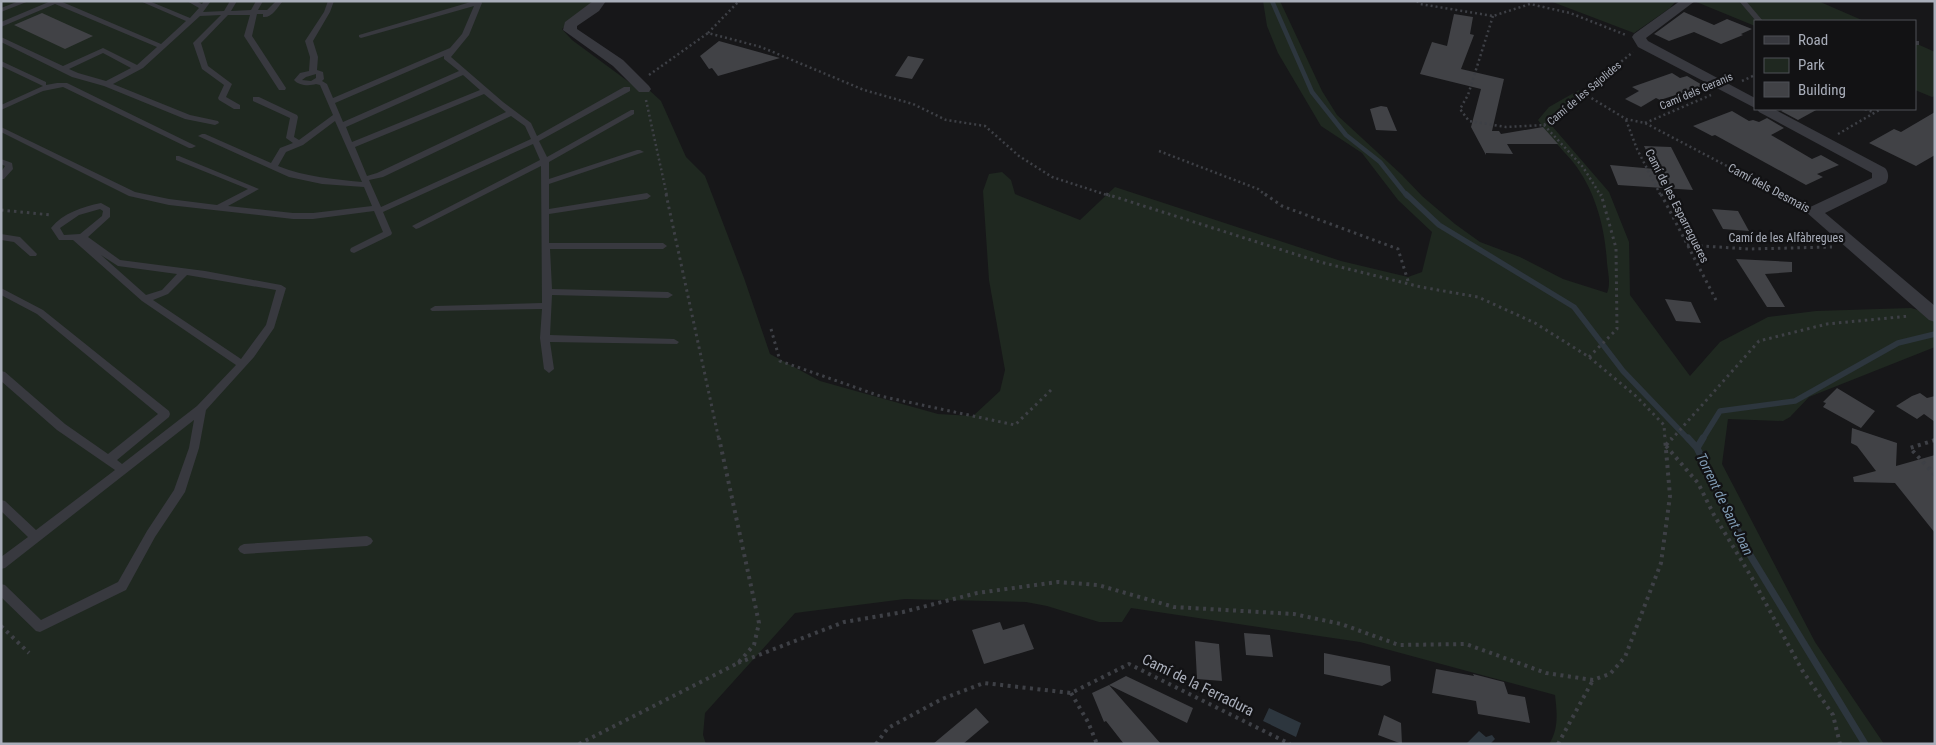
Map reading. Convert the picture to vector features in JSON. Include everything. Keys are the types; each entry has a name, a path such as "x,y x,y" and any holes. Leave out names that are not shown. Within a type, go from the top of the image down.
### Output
{"street":[{"path":"600,1 594,8 570,25 570,30 618,63 637,87"},
{"path":"1689,1 1641,41 1754,103"},
{"path":"1766,110 1880,171 1880,180 1814,212"},
{"name":"Camí dels Desmais","path":"1814,212 1934,315"}],"lane":[{"path":"1,10 26,1"},
{"path":"143,1 191,21"},
{"path":"107,84 137,68 191,21 206,5 190,1"},
{"path":"234,1 225,14 197,44 205,67 228,84 222,98 238,107"},
{"path":"260,1 254,12 248,36 282,88"},
{"path":"250,26 271,12 280,1"},
{"path":"314,69 314,57 308,41 327,12 331,1"},
{"path":"1742,1 1759,20"},
{"path":"1,25 57,2 162,47"},
{"path":"361,36 478,2"},
{"path":"478,2 465,36 447,57 511,113 528,125 546,161 545,246 548,292 545,338 549,369"},
{"path":"198,14 271,12"},
{"path":"1,21 12,20"},
{"path":"1,39 66,70 107,84 188,117 215,123"},
{"path":"2,106 103,50 137,68"},
{"path":"330,102 453,50"},
{"path":"1,63 42,84"},
{"path":"314,69 298,80 302,83 317,81 323,84 388,233 354,250"},
{"path":"314,69 319,72 320,79 317,81"},
{"path":"341,126 464,72"},
{"path":"2,106 48,87 57,84 64,85 192,146"},
{"path":"1,129 132,194 168,202 217,208 292,216 313,216 378,210 535,140 637,87"},
{"path":"350,146 486,91"},
{"path":"256,99 294,117 290,138 300,143"},
{"path":"416,226 546,161 631,112"},
{"path":"202,136 306,179 366,182 511,113"},
{"path":"273,166 283,150 300,143 337,116"},
{"path":"545,183 640,152"},
{"path":"179,158 255,189 217,208"},
{"path":"1,161 9,165 6,173 1,177"},
{"path":"545,212 647,196"},
{"path":"100,206 107,210 106,217 78,237 62,238 55,228 69,215 82,209 100,206"},
{"path":"1,237 17,239 33,254"},
{"path":"1,564 201,409 242,364 271,326 281,288 185,271 118,263 78,237"},
{"path":"78,237 145,299 242,364"},
{"path":"545,246 663,246"},
{"path":"145,299 165,292 185,271"},
{"path":"1,291 40,312 166,414 109,460"},
{"path":"548,292 668,295"},
{"path":"435,309 547,306"},
{"path":"545,338 674,342"},
{"path":"1,375 61,427 123,470"},
{"path":"1,589 40,627 122,586 179,492 194,448 201,409"},
{"path":"1,504 36,538"},
{"path":"244,549 367,540"}],"path":[{"path":"738,663 754,645 758,623 637,87 656,69 708,33 739,1"},
{"path":"1417,1 1420,4 1493,16 1530,4 1570,12 1641,41"},
{"path":"1493,16 1468,95 1460,109 1469,120 1506,127 1544,124"},
{"path":"579,744 738,663 844,622 902,612 977,593 1058,582 1098,585 1174,607 1294,614 1341,624 1399,645 1466,644 1546,673 1593,680 1610,674 1625,658 1661,563 1670,496 1664,425 1637,397 1589,357 1535,323 1478,298 1410,285 1320,262 1052,177 1019,156 985,126 946,120 913,104 864,90 762,48 708,33"},
{"name":"Camí de les Sajolides","path":"1589,357 1617,329 1616,248 1601,194 1583,167 1544,124 1583,93 1641,41"},
{"name":"Camí dels Geranis","path":"1645,123 1754,75"},
{"name":"Camí dels Desmais","path":"1583,93 1626,119 1645,123 1814,212"},
{"path":"1867,110 1874,113"},
{"path":"1824,142 1879,110"},
{"name":"Camí de les Esparragueres","path":"1626,119 1637,149 1716,300"},
{"path":"1159,151 1258,190 1282,206 1398,249 1410,285"},
{"path":"1,210 39,215 69,215"},
{"name":"Camí de les Alfàbregues","path":"1687,244 1749,250 1855,247"},
{"path":"1665,446 1759,341 1827,324 1934,315"},
{"path":"771,329 780,361 880,396 1015,425 1052,389"},
{"path":"1935,440 1910,448 1935,475"},
{"path":"1665,446 1698,483 1714,515 1752,578 1802,670 1833,715 1840,744"},
{"path":"1,626 29,653"},
{"name":"Camí de la Ferradura","path":"1071,693 1130,664 1290,744"},
{"path":"1558,744 1593,680"},
{"path":"876,744 888,728 942,700 984,683 1071,693 1088,722 1097,744"}],"green space":[{"path":"1,1 594,1 562,29 572,40 633,85 648,89 661,101 686,157 705,176 744,278 770,354 820,381 938,414 973,416 1000,391 1005,370 989,280 983,191 989,174 1002,172 1011,180 1015,194 1080,220 1115,187 1341,261 1408,277 1422,272 1432,232 1398,200 1362,153 1321,126 1278,53 1267,26 1263,1 1280,1 1322,91 1337,115 1422,196 1480,242 1520,257 1563,279 1607,293 1609,278 1604,236 1598,209 1581,173 1538,120 1549,107 1579,90 1583,96 1558,116 1552,126 1609,192 1629,242 1630,295 1690,376 1720,342 1768,317 1816,311 1911,308 1935,315 1935,347 1809,397 1790,417 1783,421 1728,419 1722,464 1815,642 1884,744 1549,744 1556,726 1555,695 1360,642 1131,608 1122,622 1099,622 1047,606 1026,602 905,599 795,613 705,713 703,735 706,744 1,744"},
{"path":"1550,1 1676,1 1670,8 1634,33"},
{"path":"1694,1 1818,1 1862,20 1754,20 1754,26"},
{"path":"1916,43 1935,52 1935,96 1932,97 1916,90"}],"shaded area":[{"path":"1269,708 1301,723 1296,737 1263,721"},
{"path":"1479,731 1486,737 1492,735 1495,739 1490,744 1466,744"}],"building":[{"path":"1684,12 1714,25 1727,19 1752,29 1721,44 1694,32 1669,41 1654,34"},
{"path":"42,13 93,36 65,49 14,25"},
{"path":"1454,14 1473,17 1470,34 1474,35 1461,69 1504,79 1492,131 1499,131 1501,134 1543,127 1558,144 1507,144 1513,154 1486,153 1486,155 1471,127 1481,89 1420,74 1432,42 1447,46"},
{"path":"719,41 780,58 718,76 712,68 709,69 700,56"},
{"path":"908,56 924,59 912,79 895,76"},
{"path":"1672,73 1680,78 1687,76 1704,86 1660,100 1656,98 1641,107 1625,99 1639,91 1632,87"},
{"path":"1381,106 1387,107 1397,131 1376,130 1370,109"},
{"path":"1783,110 1816,110 1798,120 1781,111"},
{"path":"1732,111 1749,121 1759,122 1767,118 1784,128 1771,135 1812,159 1821,155 1839,165 1817,174 1823,177 1806,185 1715,135 1712,136 1693,126"},
{"path":"1935,112 1935,155 1916,166 1869,143 1894,129 1901,132"},
{"path":"1644,146 1671,147 1693,190 1618,185 1610,165 1655,169"},
{"path":"1712,209 1738,211 1749,231 1723,229"},
{"path":"1736,259 1792,262 1792,272 1765,274 1785,307 1767,307"},
{"path":"1665,299 1691,302 1701,323 1676,321"},
{"path":"1837,388 1875,411 1861,428 1823,407 1826,403 1823,402"},
{"path":"1920,393 1927,398 1935,396 1935,422 1924,414 1917,419 1896,406"},
{"path":"1852,428 1897,443 1896,466 1935,455 1935,533 1895,483 1854,482 1853,477 1876,471 1857,446 1851,443"},
{"path":"1000,622 1003,630 1024,624 1034,649 984,664 972,630"},
{"path":"1244,633 1270,635 1273,657 1246,655"},
{"path":"1195,641 1219,644 1222,681 1197,679"},
{"path":"1324,653 1390,666 1391,681 1382,686 1324,674"},
{"path":"1436,669 1474,676 1473,674 1504,682 1508,694 1525,697 1530,723 1478,714 1476,701 1432,693"},
{"path":"1126,676 1193,708 1187,723 1109,685"},
{"path":"1109,685 1161,744 1124,744 1106,721 1104,722 1092,693"},
{"path":"976,708 989,722 963,744 933,744"},
{"path":"1384,715 1401,723 1402,744 1378,735"}],"waterway":[{"path":"1272,1 1312,92 1346,135 1380,162 1407,196"},
{"path":"1406,194 1439,225 1574,307 1623,371 1689,440"},
{"name":"Torrent de Sant Joan","path":"1702,440 1720,411 1795,401 1898,343 1935,334"},
{"path":"1688,438 1697,448"},
{"name":"Torrent de Sant Joan","path":"1697,448 1703,438"},
{"name":"Torrent de Sant Joan","path":"1697,448 1750,555 1865,744"}]}
